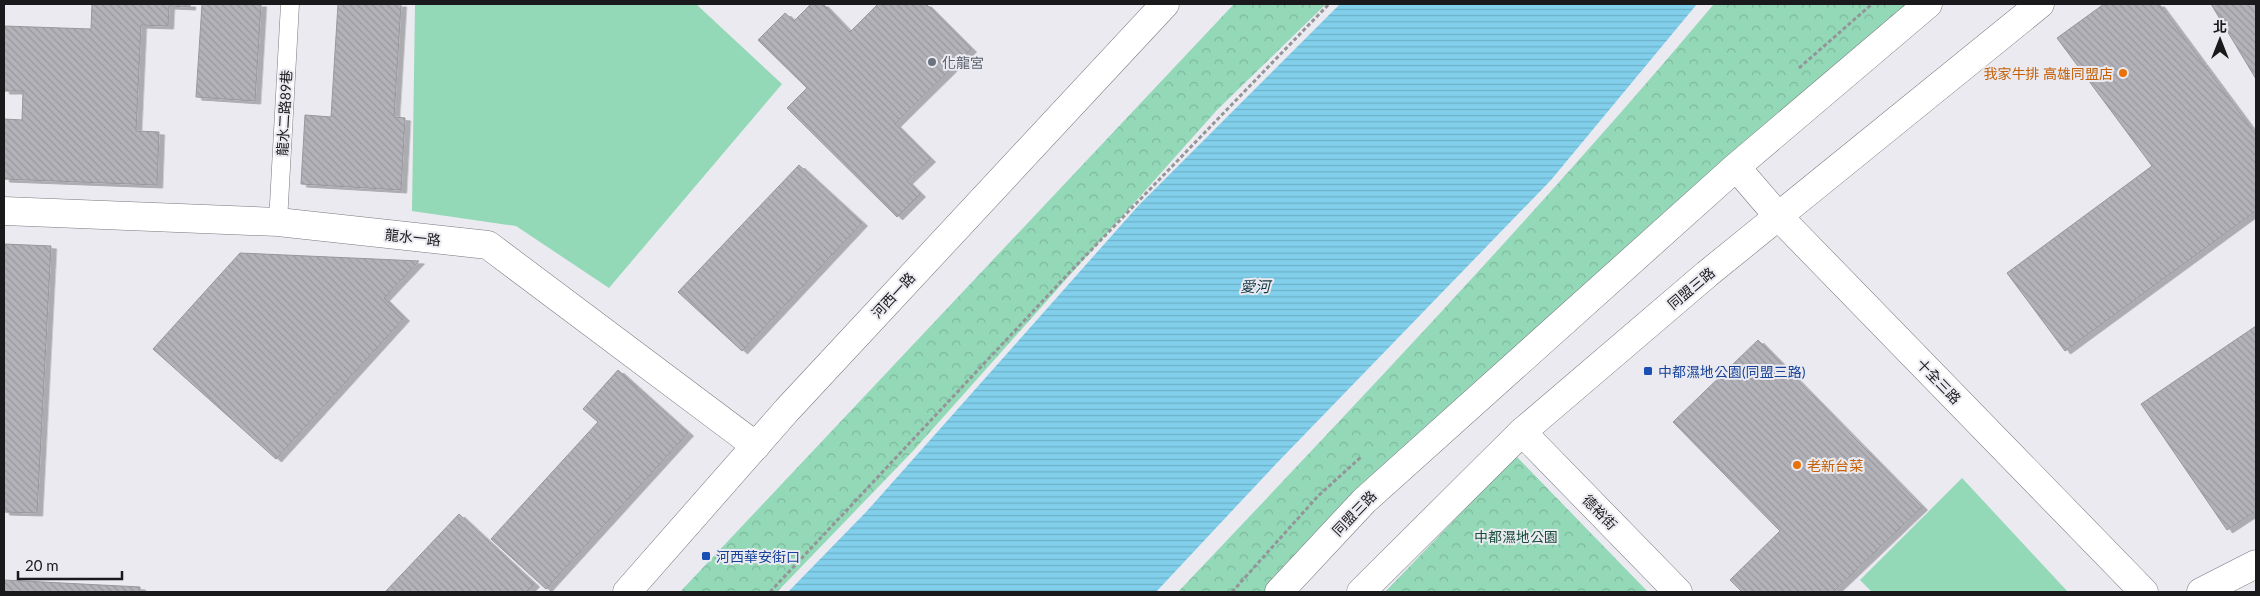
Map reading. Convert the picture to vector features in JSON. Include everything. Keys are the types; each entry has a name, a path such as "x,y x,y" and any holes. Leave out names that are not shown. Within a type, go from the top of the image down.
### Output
{"street":[{"name":"河西一路","path":"628,592 756,446 1165,4"},
{"name":"同盟三路","path":"1279,592 1364,501 1736,167 1928,4"},
{"name":"同盟三路","path":"1361,592 1522,432 1778,216 2040,4"},
{"name":"十全三路","path":"1736,167 1778,216 2144,592"},
{"name":"龍水一路","path":"4,211 278,222 488,245 756,446"},
{"name":"德裕街","path":"1522,432 1678,592"},
{"path":"2201,592 2256,564"}],"lane":[{"name":"龍水二路89巷","path":"278,222 290,4"}],"path":[{"path":"770,592 1067,274 1329,4"}],"green space":[{"path":"415,4 696,4 782,84 609,288 516,226 412,211"},
{"path":"1234,4 1326,4 1217,110 913,451 777,592 680,592"},
{"path":"1714,4 1913,4 1266,592 1178,592 1517,229 1584,155"},
{"name":"中都濕地公園","path":"1516,456 1648,592 1385,592"},
{"path":"1962,478 2068,592 1872,592 1860,580"}],"water":[{"name":"愛河","path":"1340,4 1697,4 1551,180 1274,466 1156,592 788,592 867,511 1139,205"}],"building":[{"path":"92,4 190,4 190,7 169,6 168,26 141,25 136,131 159,132 157,185 4,179 4,119 22,120 23,91 4,91 4,26 91,29"},
{"path":"202,4 261,4 255,101 196,97"},
{"path":"338,4 401,4 394,117 405,118 401,190 301,184 305,115 331,117"},
{"path":"811,4 823,4 850,32 878,4 926,4 971,49 895,124 930,159 907,181 920,194 897,217 787,108 807,88 758,40 785,13 794,21"},
{"path":"2104,4 2159,4 2256,135 2256,211 2065,351 2007,273 2152,166 2057,38"},
{"path":"2211,4 2256,4 2256,79"},
{"path":"799,165 862,223 742,351 678,292"},
{"path":"4,244 51,246 37,513 4,512"},
{"path":"240,253 419,261 384,298 404,318 276,459 153,349"},
{"path":"2256,326 2256,511 2227,530 2141,404"},
{"name":"老新台菜","path":"1758,340 1922,507 1833,592 1742,592 1730,580 1780,531 1673,422"},
{"path":"618,370 688,433 546,589 491,539 598,422 583,409"},
{"path":"459,514 534,584 526,592 385,592"},
{"path":"4,580 140,587 140,592 4,592"}],"place":[{"name":"化龍宮","path":"932,62"},
{"name":"我家牛排 高雄同盟店","path":"2123,73"},
{"name":"中都濕地公園(同盟三路)","path":"1648,371"},
{"name":"老新台菜","path":"1797,465"},
{"name":"河西華安街口","path":"706,556"}]}
